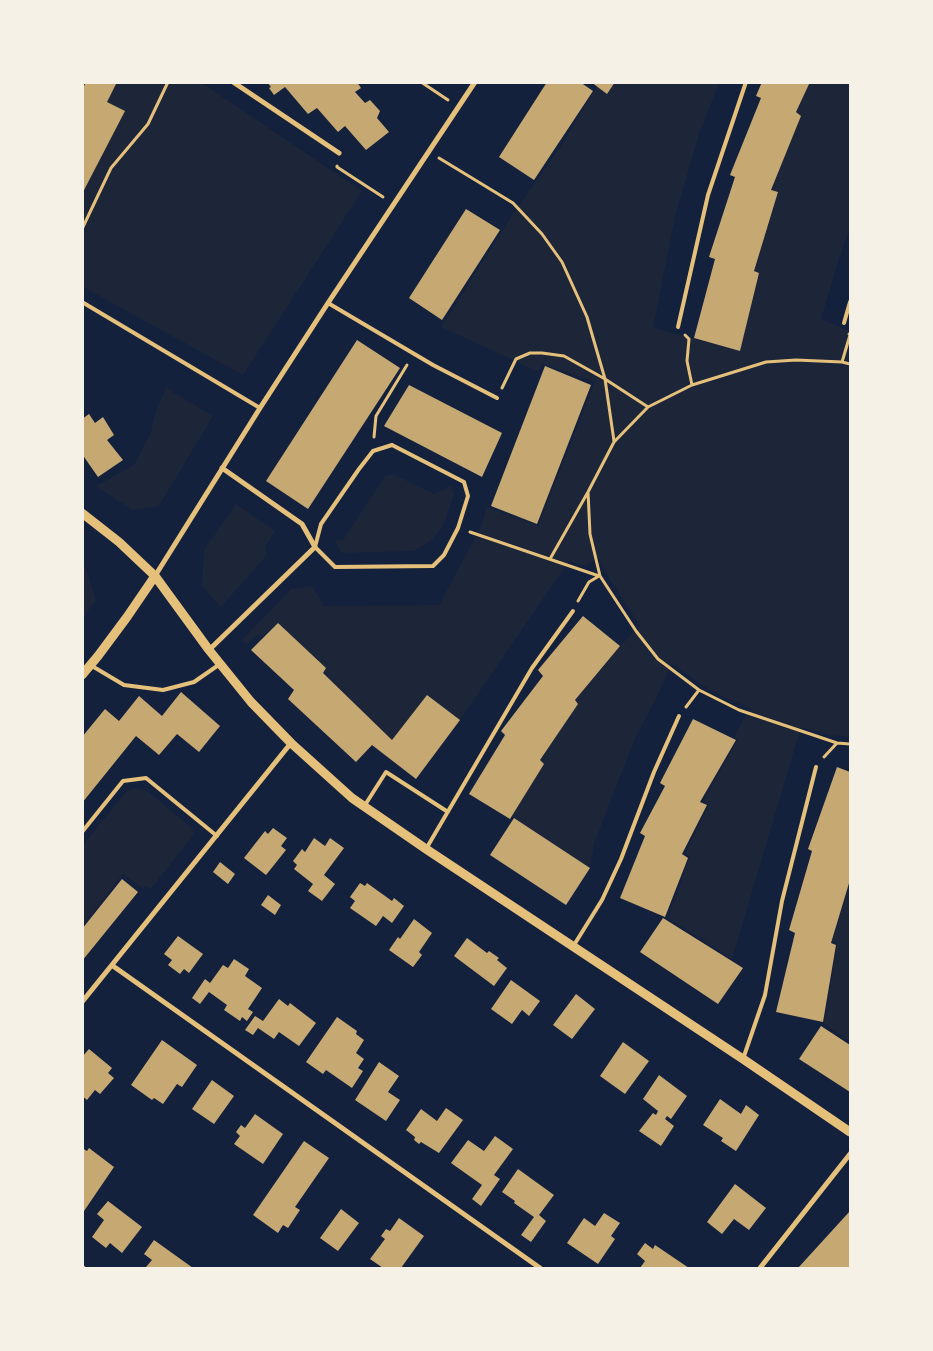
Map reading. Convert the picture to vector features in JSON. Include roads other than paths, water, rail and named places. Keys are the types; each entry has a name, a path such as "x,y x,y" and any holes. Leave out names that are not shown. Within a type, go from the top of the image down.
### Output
{"street":[{"path":"233,82 339,153"},
{"path":"82,675 127,617 155,576 328,303 475,82"},
{"path":"209,650 315,547 302,524 222,468"},
{"path":"82,513 119,542 155,576 209,650 251,702 291,743 352,798 850,1132"},
{"path":"82,1002 218,836 291,743"},
{"path":"112,966 540,1268"},
{"path":"760,1268 850,1154"}],"lane":[{"path":"678,326 708,195 746,82"},
{"path":"82,302 260,408"},
{"path":"844,323 850,302"},
{"path":"328,303 433,365 497,398"},
{"path":"392,445 464,482 468,496 458,528 444,554 433,566 335,568 315,547 321,524 373,450 392,445"},
{"path":"426,849 532,668 573,611"},
{"path":"91,665 124,685 162,690 194,682 220,664"},
{"path":"573,947 602,900 678,716"},
{"path":"743,1059 765,995 782,901 816,767"},
{"path":"364,806 386,772 448,812"},
{"path":"82,832 123,781 146,778 218,836"}]}
